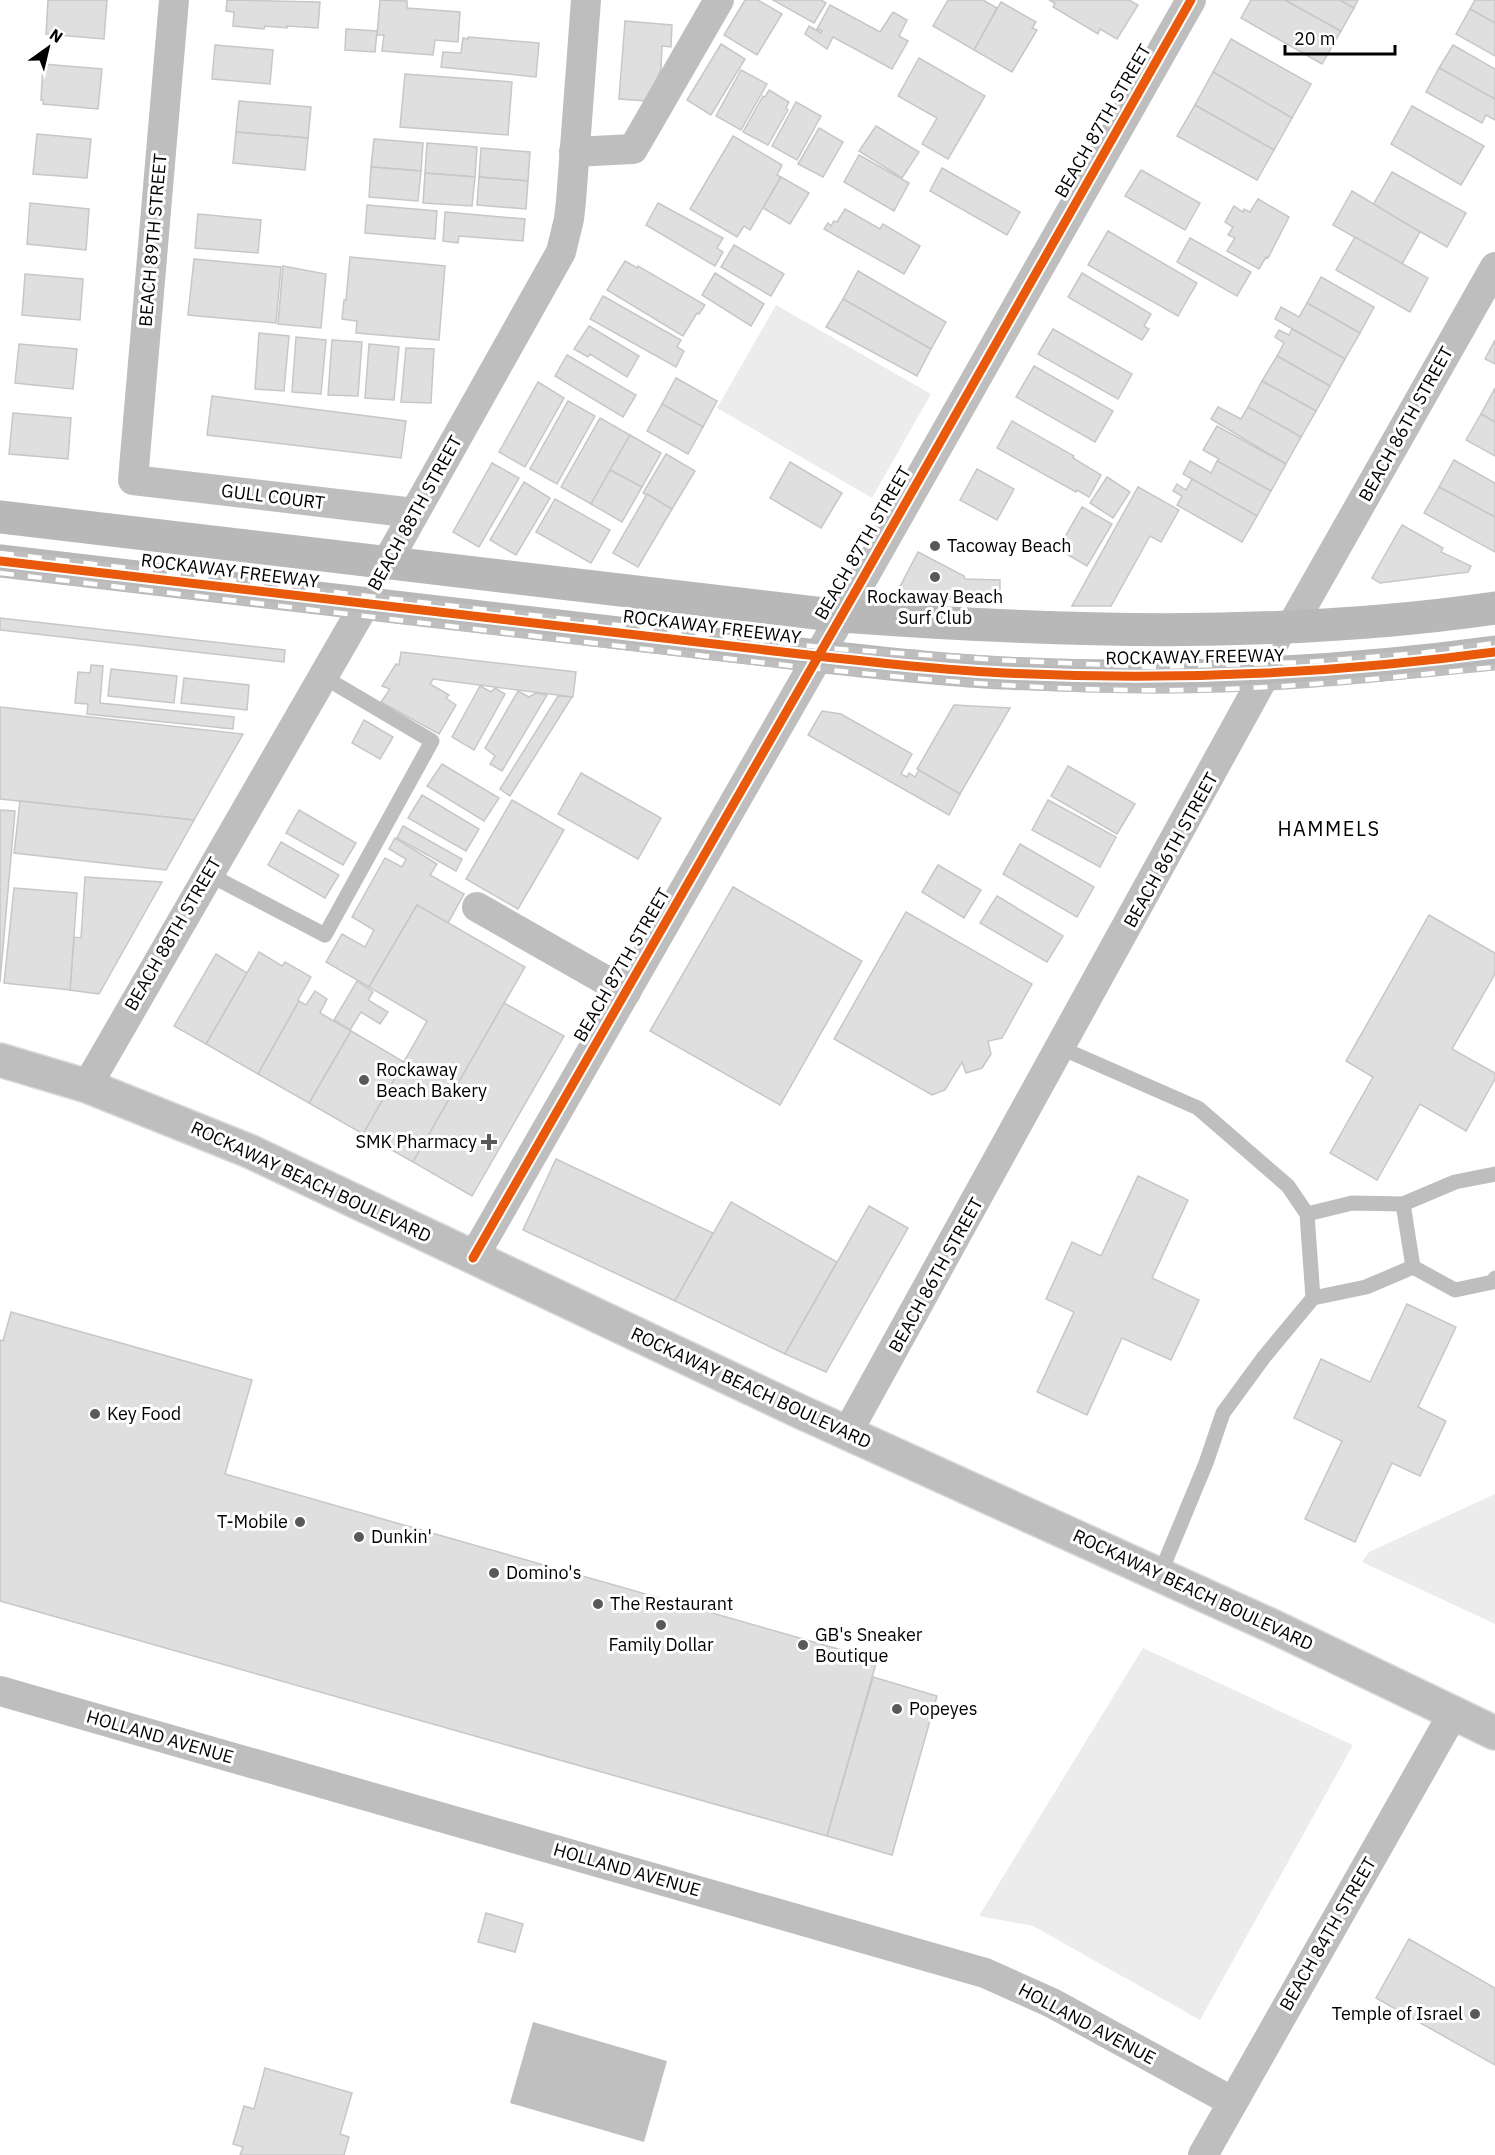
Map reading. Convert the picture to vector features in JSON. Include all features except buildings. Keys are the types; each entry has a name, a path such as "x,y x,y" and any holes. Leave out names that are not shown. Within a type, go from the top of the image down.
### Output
{"main road":[{"name":"ROCKAWAY BEACH BOULEVARD","path":"0,1060 87,1086 249,1151 847,1433 1160,1574 1495,1733"}],"street":[{"name":"BEACH 89TH STREET","path":"133,480 174,0"},
{"name":"BEACH 88TH STREET","path":"387,562 561,252 569,219 586,0"},
{"path":"574,152 633,149 718,0"},
{"name":"BEACH 87TH STREET","path":"473,1258 1191,0"},
{"name":"BEACH 86TH STREET","path":"1291,627 1495,267"},
{"name":"GULL COURT","path":"133,480 414,513"},
{"name":"ROCKAWAY FREEWAY","path":"0,517 841,616 939,624 1078,629 1246,629 1376,622 1495,608"},
{"name":"ROCKAWAY FREEWAY","path":"0,561 818,656 939,669 1004,673 1141,676 1266,673 1337,669 1495,652"},
{"name":"BEACH 88TH STREET","path":"87,1086 365,604"},
{"name":"BEACH 86TH STREET","path":"847,1433 1266,673"},
{"path":"477,907 626,992"},
{"name":"HOLLAND AVENUE","path":"0,1691 985,1973 1052,2003 1233,2102"},
{"name":"BEACH 84TH STREET","path":"1203,2155 1454,1712"}],"lane":[{"name":"BEACH 88TH STREET","path":"365,604 387,562"},
{"name":"BEACH 86TH STREET","path":"1266,673 1291,627"},
{"path":"208,874 325,935 432,741 322,676"},
{"path":"1061,1048 1198,1108 1288,1186 1307,1214 1313,1298"},
{"path":"1307,1214 1352,1203 1403,1204 1455,1182 1495,1174"},
{"path":"1403,1204 1413,1267"},
{"path":"1413,1267 1455,1290 1493,1282 1495,1278"},
{"path":"1160,1574 1206,1463 1223,1413 1264,1357 1313,1298 1366,1287 1413,1267"}],"shaded area":[{"path":"776,305 931,394 872,498 717,408"},
{"path":"1495,1494 1495,1624 1362,1562 1369,1552"},
{"path":"1143,1648 1353,1745 1200,2020 1033,1926 979,1916"},
{"path":"533,2022 667,2061 644,2142 510,2103"}],"railway":[{"path":"0,553 642,628 839,649 999,660 1154,667 1308,662 1421,653 1495,643"},
{"path":"0,573 789,666 1006,685 1151,690 1258,688 1495,667"}],"cycle path":[{"path":"473,1258 1191,0"},
{"path":"0,561 817,656 980,672 1127,676 1250,674 1373,666 1495,652"}],"place":[{"name":"Tacoway Beach","path":"935,546"},
{"name":"Rockaway Beach Surf Club","path":"935,577"},
{"name":"Rockaway Beach Bakery","path":"364,1080"},
{"name":"SMK Pharmacy","path":"489,1142"},
{"name":"Key Food","path":"95,1414"},
{"name":"T-Mobile","path":"300,1522"},
{"name":"Dunkin'","path":"359,1537"},
{"name":"Domino's","path":"494,1573"},
{"name":"The Restaurant","path":"598,1604"},
{"name":"Family Dollar","path":"661,1625"},
{"name":"GB's Sneaker Boutique","path":"803,1645"},
{"name":"Popeyes","path":"897,1709"},
{"name":"Temple of Israel","path":"1475,2014"}],"district":[{"name":"HAMMELS","path":"1329,829"}]}
